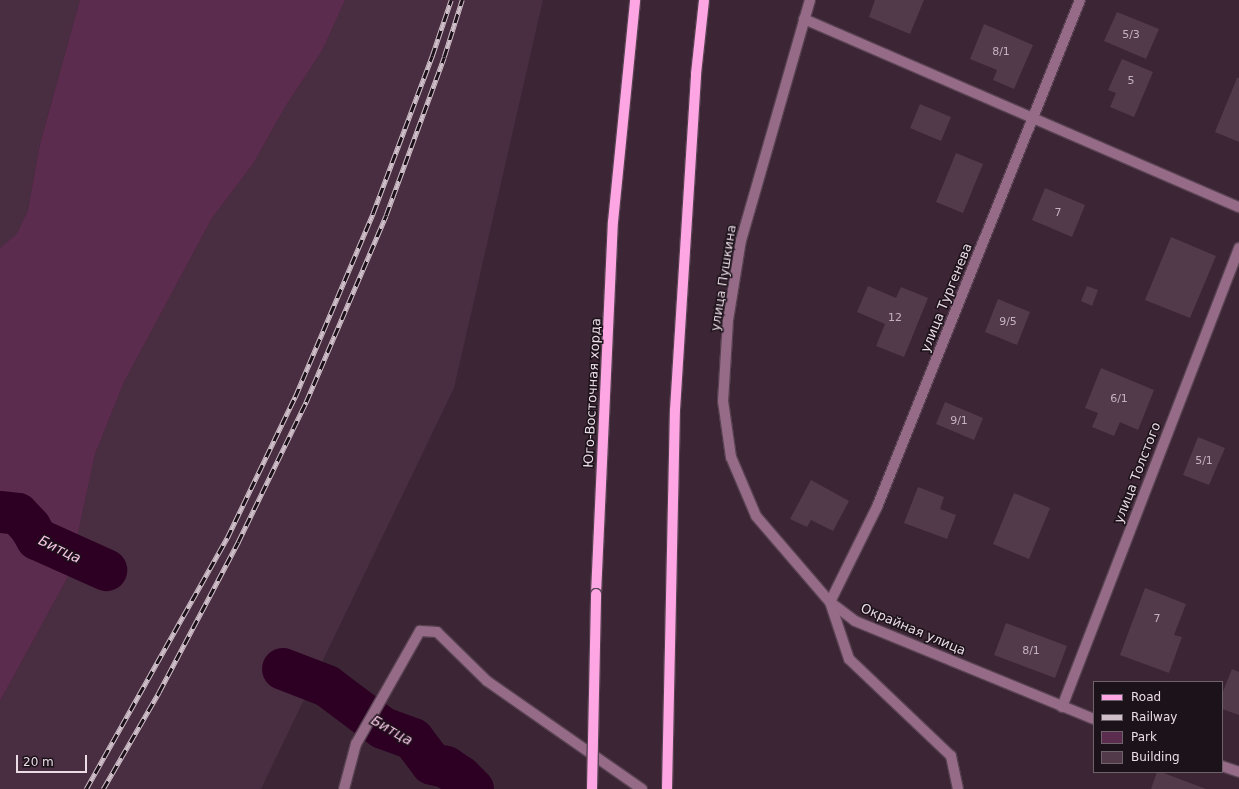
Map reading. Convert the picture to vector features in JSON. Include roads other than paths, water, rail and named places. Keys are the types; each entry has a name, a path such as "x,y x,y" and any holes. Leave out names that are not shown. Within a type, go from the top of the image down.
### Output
{"main road":[{"name":"Юго-Восточная хорда","path":"592,789 596,594 613,222 635,0"},
{"path":"667,789 676,394 696,74 704,0"}],"street":[{"name":"улица Пушкина","path":"756,516 731,457 723,401 728,320 741,240 810,0"},
{"name":"улица Тургенева","path":"830,602 877,507 1080,0"},
{"path":"804,19 1239,207"},
{"name":"улица Толстого","path":"1062,707 1239,248"},
{"name":"Окрайная улица","path":"756,516 830,602 855,621 1093,719"},
{"path":"830,602 850,659 951,756 958,789"},
{"path":"344,789 356,744 420,631 437,632 487,681 642,789"},
{"path":"1223,766 1239,772"}],"waterway":[{"name":"Битца","path":"0,512 18,514 30,527 37,539 106,570"},
{"name":"Битца","path":"283,669 327,686 383,728 413,739 432,764 446,767 461,777 473,789"}],"railway":[{"path":"86,789 227,538 295,397 373,213 432,56 451,0"},
{"path":"103,789 159,692 238,542 306,402 386,215 444,57 462,0"}]}
